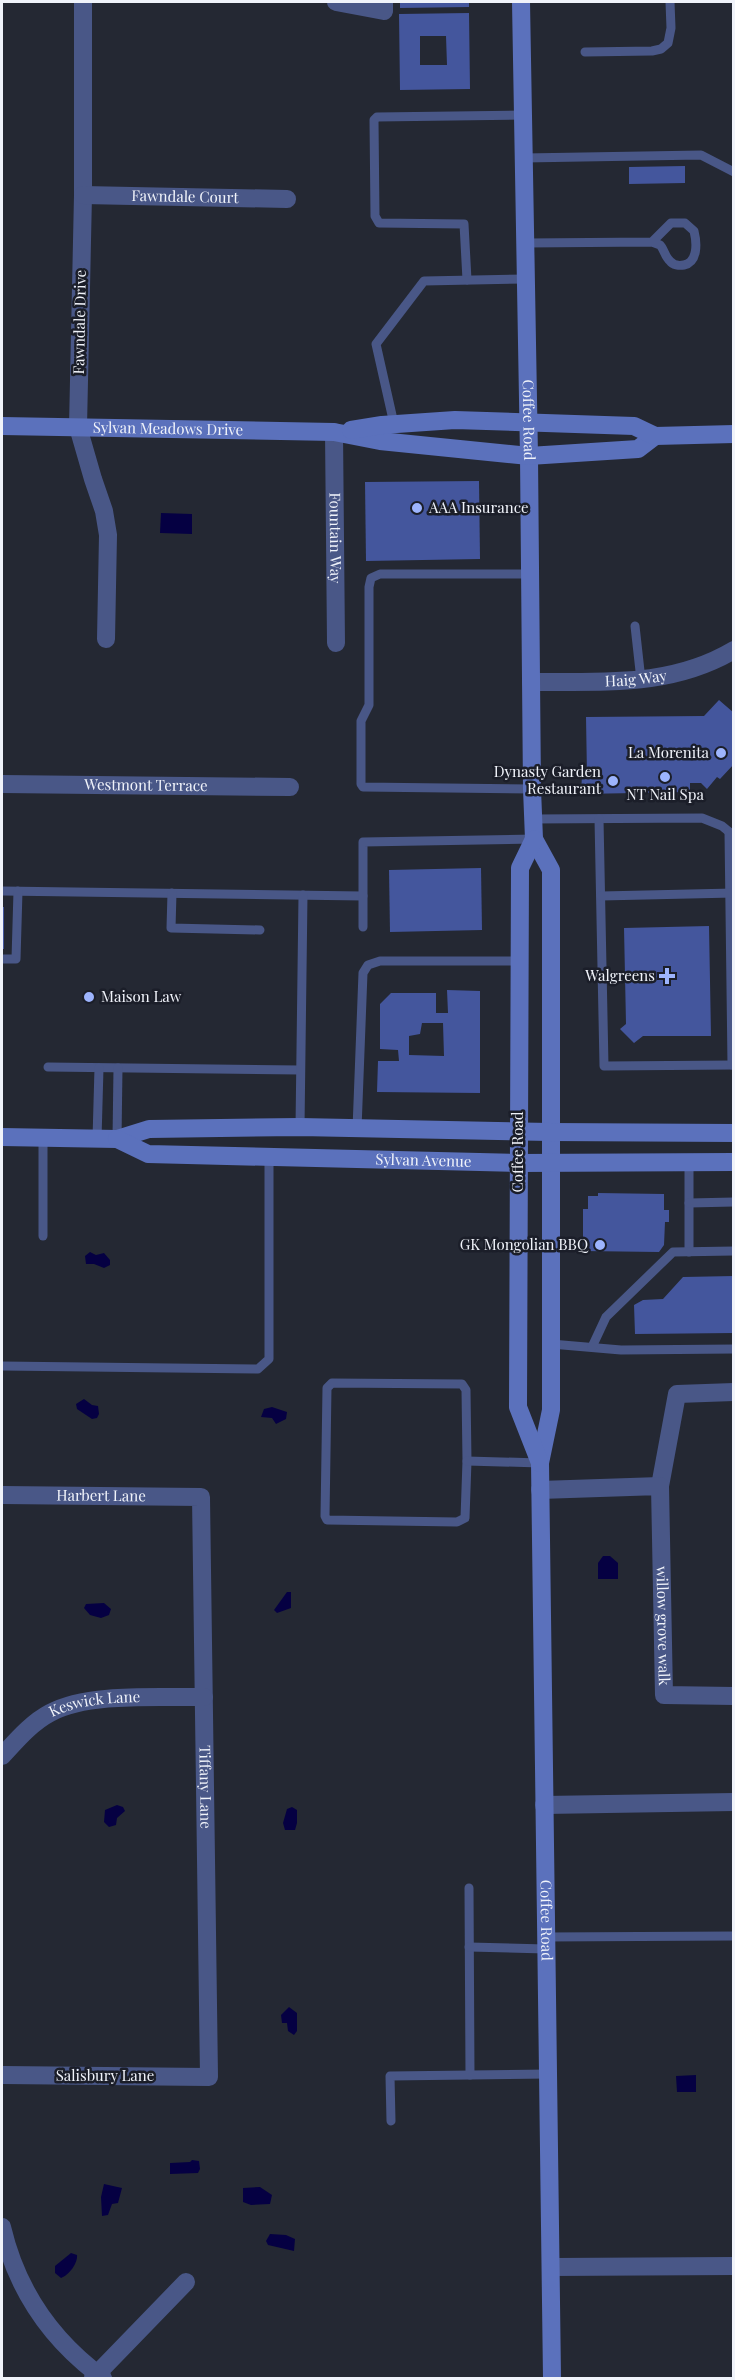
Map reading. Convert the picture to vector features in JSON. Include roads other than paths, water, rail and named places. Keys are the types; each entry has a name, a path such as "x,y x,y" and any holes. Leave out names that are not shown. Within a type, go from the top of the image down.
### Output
{"main road":[{"name":"Coffee Road","path":"521,2 530,456 533,819 534,839 551,870 551,1410 540,1463 540,1490 552,2379"},
{"name":"Sylvan Meadows Drive","path":"334,432 394,424 455,420 634,426 655,436 734,434"},
{"name":"Sylvan Meadows Drive","path":"2,426 334,432 415,445 530,456 638,449 655,436"},
{"name":"Coffee Road","path":"534,839 520,868 518,1407 540,1463"},
{"name":"Sylvan Avenue","path":"2,1137 117,1139 149,1130 300,1127 734,1133"},
{"name":"Sylvan Avenue","path":"117,1139 148,1154 518,1163 734,1162"}],"street":[{"name":"Fawndale Drive","path":"83,2 83,195 78,427 104,511 108,535 105,639"},
{"path":"336,2 384,10 384,2"},
{"name":"Fawndale Court","path":"83,195 287,199"},
{"name":"Fountain Way","path":"334,432 336,643"},
{"name":"Haig Way","path":"531,682 641,680 666,677 694,669 734,650"},
{"name":"Westmont Terrace","path":"2,784 290,787"},
{"name":"willow grove walk","path":"734,1392 677,1394 660,1486 664,1695 734,1696"},
{"path":"540,1490 660,1486"},
{"name":"Harbert Lane","path":"2,1495 201,1497"},
{"name":"Tiffany Lane","path":"201,1497 209,2077"},
{"name":"Keswick Lane","path":"2,1756 31,1725 68,1704 89,1699 204,1697"},
{"path":"544,1805 734,1802"},
{"name":"Salisbury Lane","path":"2,2075 209,2077"},
{"path":"2,2227 8,2252 10,2279 30,2301 48,2328 98,2377 186,2282"},
{"path":"550,2267 734,2266"}],"lane":[{"path":"585,52 661,49 668,44 671,28 670,2"},
{"path":"467,280 464,224 379,223 375,216 374,120 377,117 523,115"},
{"path":"524,158 701,155 734,172"},
{"path":"526,243 652,242 663,248 672,263 686,265 692,261 695,254 694,231 685,223 671,223 652,242"},
{"path":"394,424 376,344 424,281 526,279"},
{"path":"530,574 380,574 371,578 369,587 369,705 361,721 363,787 532,789"},
{"path":"635,626 641,680"},
{"path":"533,819 702,818 722,826 731,834 733,1065 604,1066 599,819"},
{"path":"363,927 363,842 534,839"},
{"path":"2,891 363,896"},
{"path":"2,959 16,959 18,891"},
{"path":"172,893 171,928 260,930"},
{"path":"601,896 732,893"},
{"path":"300,1127 303,895"},
{"path":"357,1129 363,973 368,965 380,961 521,961"},
{"path":"48,1067 300,1070"},
{"path":"97,1139 99,1068"},
{"path":"117,1139 118,1068"},
{"path":"43,1138 43,1236"},
{"path":"2,1366 258,1369 268,1359 269,1158"},
{"path":"688,1162 689,1252"},
{"path":"689,1203 734,1202"},
{"path":"592,1347 606,1317 673,1252 734,1251"},
{"path":"551,1344 621,1350 734,1349"},
{"path":"332,1383 462,1384 466,1390 467,1461 465,1518 457,1522 327,1521 325,1516 327,1388 332,1383"},
{"path":"467,1461 540,1463"},
{"path":"469,1888 470,2075"},
{"path":"469,1947 734,1936"},
{"path":"391,2121 390,2076 548,2074"}],"place":[{"name":"AAA Insurance","path":"417,508"},
{"name":"La Morenita","path":"721,753"},
{"name":"NT Nail Spa","path":"665,777"},
{"name":"Dynasty Garden Restaurant","path":"613,781"},
{"name":"Walgreens","path":"667,976"},
{"name":"Maison Law","path":"89,997"},
{"name":"GK Mongolian BBQ","path":"600,1245"}]}
